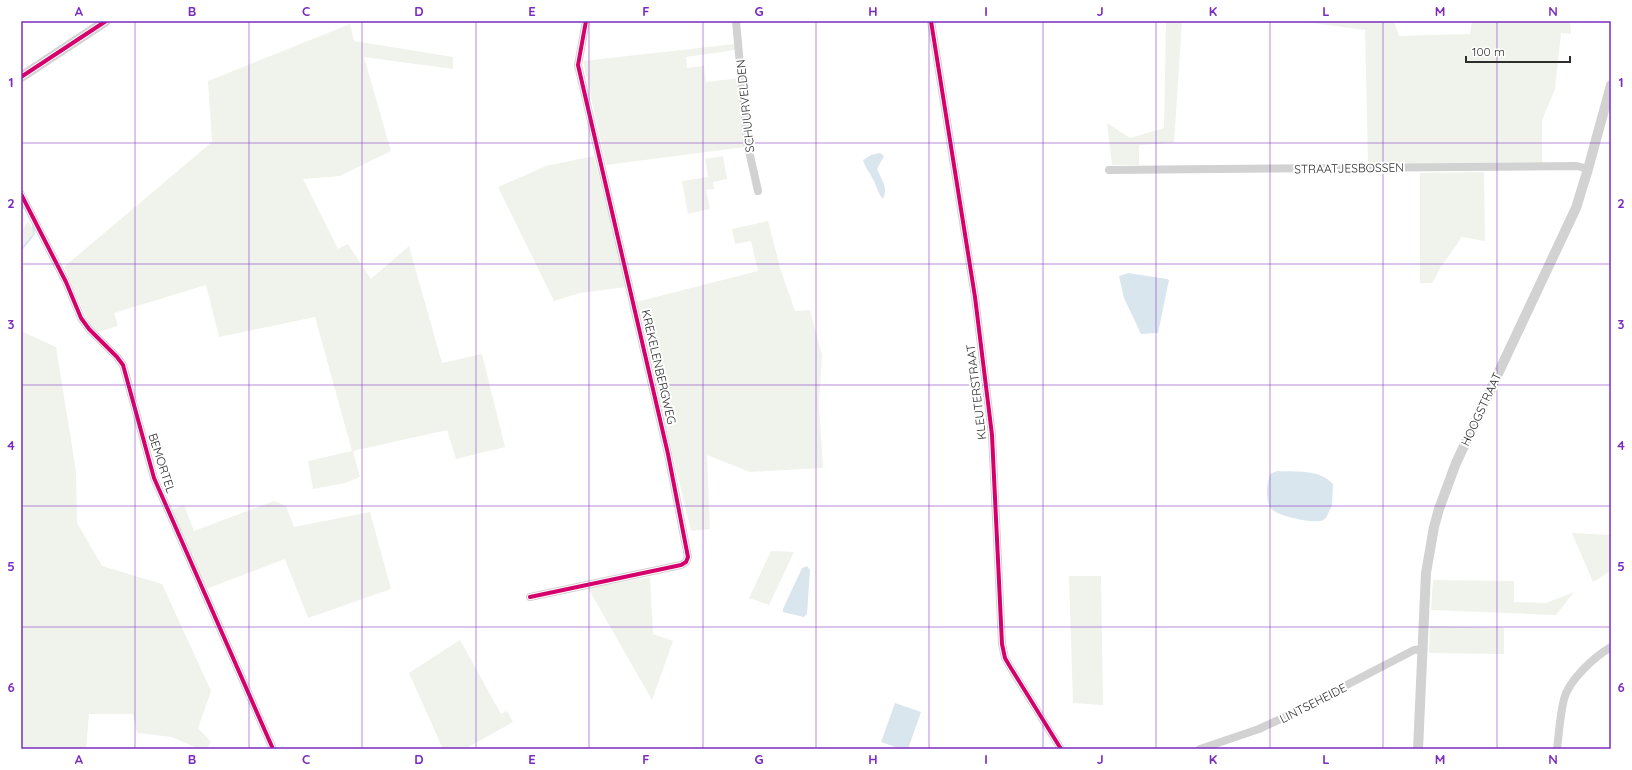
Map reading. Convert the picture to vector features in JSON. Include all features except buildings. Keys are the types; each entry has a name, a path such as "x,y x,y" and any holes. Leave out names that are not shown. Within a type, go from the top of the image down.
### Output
{"street":[{"path":"21,77 106,21"},
{"name":"KREKELENBERGWEG","path":"530,597 681,565 686,562 688,557 668,454 578,65 586,21"},
{"name":"SCHUURVELDEN","path":"736,21 747,142 758,191"},
{"name":"KLEUTERSTRAAT","path":"931,21 973,289 992,435 1002,644 1005,658 1061,749"},
{"name":"HOOGSTRAAT","path":"1418,749 1424,597 1428,559 1434,527 1447,486 1508,351 1560,245 1576,208 1611,85"},
{"name":"STRAATJESBOSSEN","path":"1109,170 1578,166 1588,169"},
{"name":"BEMORTEL","path":"21,194 66,282 81,318 89,329 117,356 123,365 154,478 273,749"},
{"path":"1557,749 1566,693 1579,673 1611,647"},
{"name":"LINTSEHEIDE","path":"1200,749 1266,726 1343,688 1414,650 1422,649"}],"shaded area":[{"path":"1166,21 1182,21 1174,143 1139,145 1139,165 1112,165 1107,123 1130,138 1164,128"},
{"path":"1297,21 1394,21 1399,36 1470,34 1472,21 1570,21 1571,34 1561,33 1555,89 1542,120 1542,163 1368,164 1365,30"},
{"path":"350,24 354,41 453,57 453,69 364,57 391,151 340,176 303,179 338,249 348,244 371,279 409,246 442,363 482,354 505,447 456,459 447,430 353,451 360,477 345,483 313,489 308,461 352,451 315,317 219,337 206,285 114,313 118,326 98,332 91,328 64,267 212,142 208,81"},
{"path":"735,44 735,50 686,57 687,68 704,66 706,82 739,78 745,147 606,165 583,61"},
{"path":"880,153 884,156 877,169 885,187 885,195 883,199 863,160 871,155"},
{"path":"594,156 627,287 580,293 554,301 498,187 546,166"},
{"path":"723,156 727,179 713,182 714,189 706,190 710,209 688,214 682,181 708,177 705,159"},
{"path":"1484,172 1485,241 1462,237 1441,267 1432,283 1420,283 1420,173"},
{"path":"768,221 781,271 795,311 810,310 822,355 819,405 823,468 750,472 707,455 710,529 691,531 636,302 758,271 751,241 735,244 732,229"},
{"path":"28,222 35,230 21,251 21,232"},
{"path":"1128,273 1169,280 1158,333 1141,334 1124,298 1119,276"},
{"path":"21,331 56,347 76,471 77,523 102,566 162,584 211,691 198,728 211,742 207,749 199,749 172,737 137,733 133,714 89,714 86,749 21,749"},
{"path":"1277,471 1307,472 1328,479 1333,484 1332,505 1326,518 1320,521 1301,520 1285,516 1273,510 1268,503 1267,486 1270,474"},
{"path":"274,501 286,506 294,527 370,512 391,589 308,618 285,559 206,589 171,510 184,505 194,531"},
{"path":"1572,533 1611,535 1611,571 1593,582"},
{"path":"771,551 794,552 769,605 749,598"},
{"path":"807,566 810,570 807,614 804,617 783,612 802,568"},
{"path":"1069,576 1101,576 1103,705 1073,703"},
{"path":"650,577 653,634 673,641 652,700 588,588"},
{"path":"1433,580 1514,581 1514,602 1546,603 1574,592 1556,615 1431,610"},
{"path":"1430,626 1504,628 1504,654 1429,653"},
{"path":"460,640 501,714 507,711 513,722 465,749 443,749 409,673"},
{"path":"895,703 921,712 908,749 901,749 881,742"}],"waterway":[{"path":"21,203 24,208"},
{"path":"21,250 34,234 33,226"}],"cycle path":[{"path":"21,77 106,21"},
{"path":"530,597 681,565 686,562 688,557 668,454 578,65 586,21"},
{"path":"931,21 975,297 992,435 1002,644 1005,658 1061,749"},
{"path":"21,194 66,282 81,318 89,329 123,365 154,478 273,749"}]}
